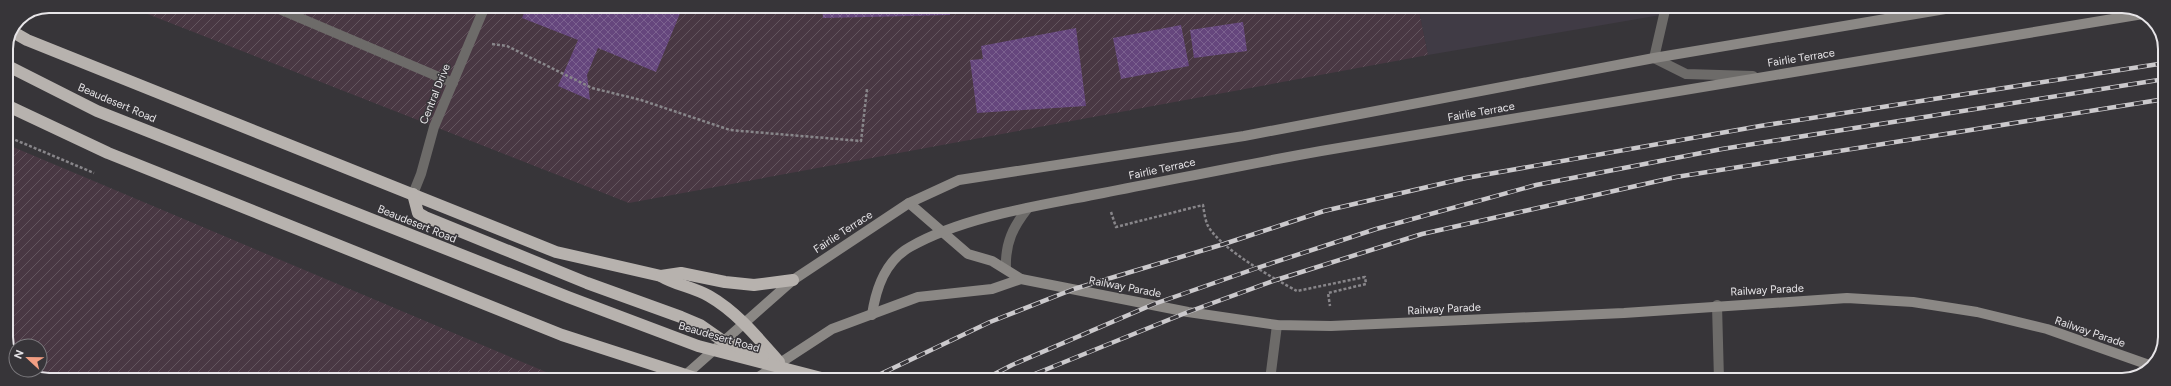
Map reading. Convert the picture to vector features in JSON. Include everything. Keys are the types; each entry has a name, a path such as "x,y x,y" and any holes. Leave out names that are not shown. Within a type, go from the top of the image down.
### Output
{"highway":[{"path":"16,34 27,40 556,252 661,276 676,284 694,288 710,297 743,323 779,362"},
{"name":"Beaudesert Road","path":"13,69 97,111 568,297 698,346 802,373"},
{"path":"13,108 108,153 562,335 679,373"},
{"path":"413,194 418,213 425,218 587,283 700,324 724,341 779,362"},
{"path":"661,276 681,273 724,282 754,285 793,280"}],"street":[{"path":"288,13 453,83"},
{"name":"Central Drive","path":"413,194 421,174 434,127 482,13"},
{"path":"1664,13 1654,58 1686,74 1766,76"},
{"name":"Fairlie Terrace","path":"724,341 793,280 909,203 959,180 1244,136 1654,58 1921,13"},
{"name":"Fairlie Terrace","path":"872,315 875,295 890,264 905,250 942,233 979,220 1028,208 1246,164 2135,15"},
{"path":"909,203 968,254 992,261 1006,268 1021,279"},
{"path":"1006,268 1005,253 1009,239 1015,226 1028,208"},
{"path":"764,373 832,330 918,297 992,289 1021,279"},
{"name":"Railway Parade","path":"1021,279 1188,312 1277,325 1331,326 1624,313 1717,305 1847,298 1913,302 1977,312 2047,329 2146,364"},
{"path":"1717,305 1719,373"},
{"path":"1271,373 1277,325"},
{"path":"688,373 724,341"}],"path":[{"path":"490,43 507,46 592,88 641,100 730,130 861,141 867,89"},
{"path":"1108,192 1116,227 1203,205 1208,226 1224,244 1257,268 1297,291 1365,277 1366,284 1328,293 1331,326"}],"shaded area":[{"path":"145,13 1419,13 1428,55 629,203"},
{"path":"1419,13 1672,13 1428,55"},
{"path":"13,147 548,373 49,373 48,338 13,338"}],"building":[{"path":"524,13 680,13 656,72 598,48 587,75 590,100 558,86 578,40 522,18"},
{"path":"823,13 950,13 950,15 823,18"},
{"path":"1243,22 1247,51 1194,58 1190,30"},
{"path":"1181,25 1189,66 1121,79 1113,38"},
{"path":"1076,28 1086,106 977,113 970,60 983,59 981,46"}],"railway":[{"path":"883,373 990,322 1074,289 1224,244 1324,211 1466,178 1760,126 2158,64"},
{"path":"997,373 1154,304 1257,268 1376,229 1536,185 1722,149 2158,80"},
{"path":"1037,373 1188,312 1276,280 1422,234 1676,177 2158,100"}]}
